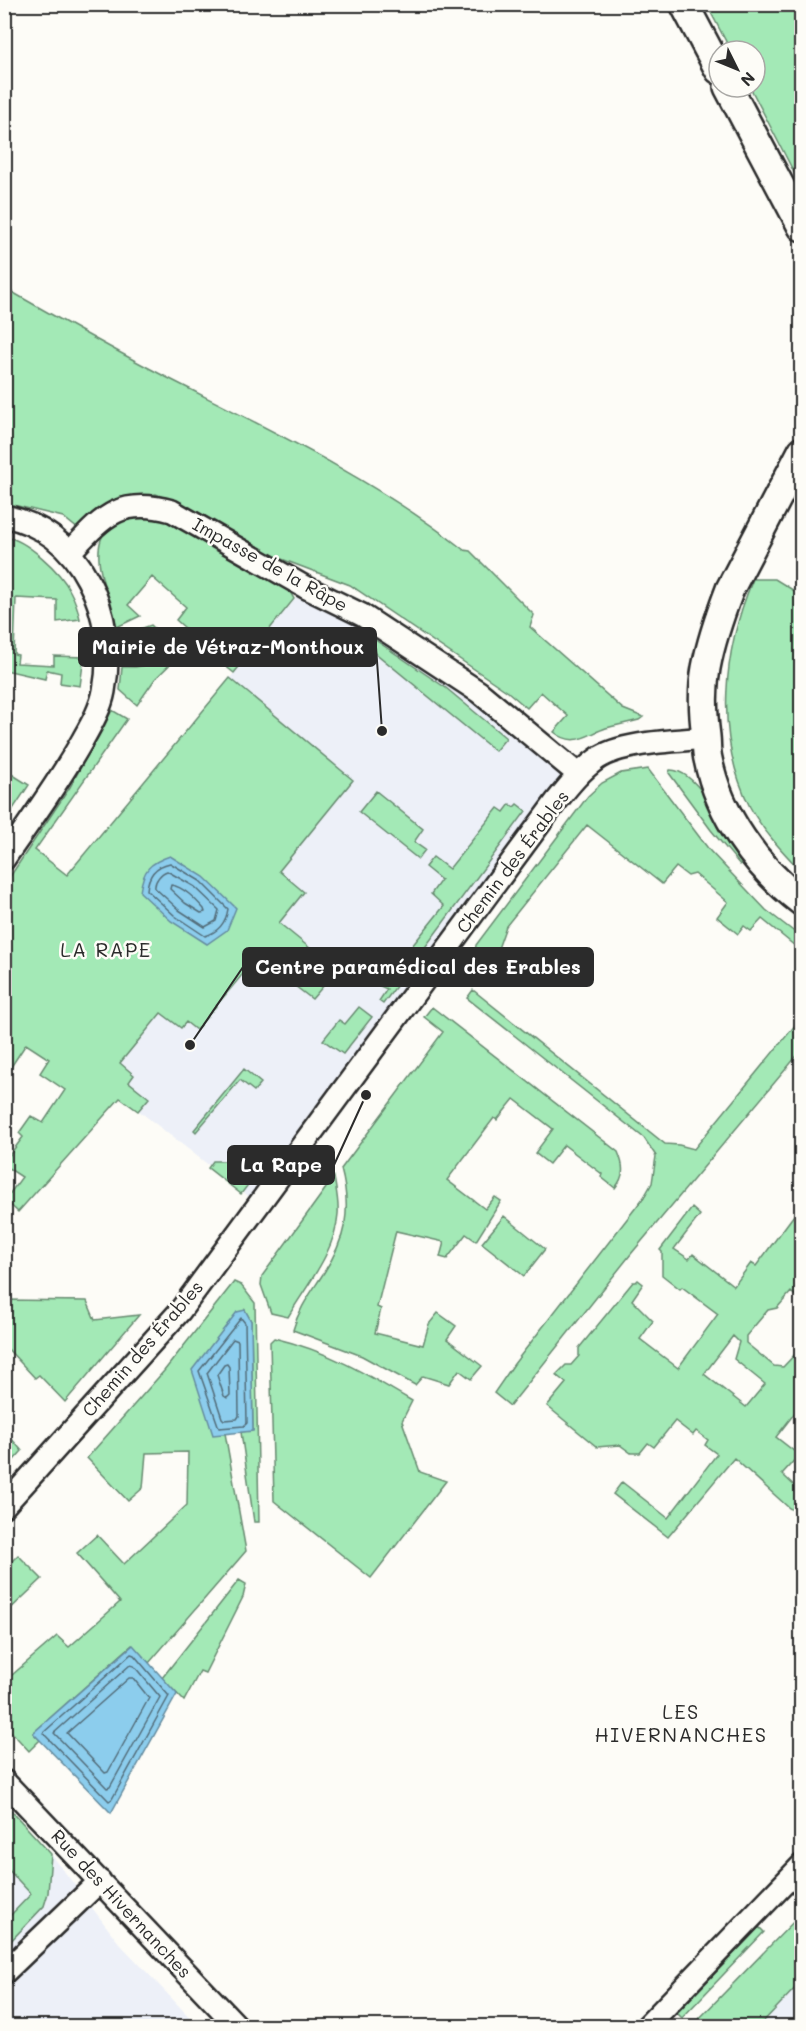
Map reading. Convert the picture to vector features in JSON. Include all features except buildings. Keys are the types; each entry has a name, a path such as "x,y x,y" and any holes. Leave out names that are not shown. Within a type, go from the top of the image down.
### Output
{"street":[{"path":"684,4 707,47"},
{"path":"734,99 801,227"},
{"path":"801,451 730,589 721,613 706,670 703,714 708,758 716,788 734,825 758,859 801,902"},
{"name":"Impasse de la Râpe","path":"70,551 108,515 120,510 132,506 156,506 172,511 305,587 363,615 464,681 579,774"},
{"path":"4,516 30,523 70,551 96,594 103,619 107,656 104,692 94,719 51,791 4,859"},
{"name":"Chemin des Érables","path":"4,1506 180,1311 555,803 579,774 598,758 609,753 654,743 706,738"},
{"name":"Rue des Hivernanches","path":"4,1781 237,2026"},
{"path":"647,2026 801,1865"},
{"path":"4,1973 100,1881"}],"shaded area":[{"path":"305,587 363,615 579,775 260,1205 121,1097 4,952"},
{"path":"4,1804 51,1854 119,1943 198,2026 5,2026"},
{"path":"801,1914 801,2026 692,2026"}],"green space":[{"path":"707,5 801,5 801,186 756,99 767,99 767,39 725,39"},
{"path":"5,288 127,356 358,478 430,524 464,550 470,551 534,615 530,627 623,709 643,717 606,728 580,739 561,737 554,732 568,716 541,692 527,708 508,692 350,585 263,552 198,512 156,494 116,500 99,510 78,529 63,517 5,503"},
{"path":"137,515 166,519 289,590 294,599 234,673 194,641 155,679 137,705 120,690 122,667 144,666 160,657 185,628 176,620 186,607 152,577 128,605 140,616 117,627 104,587 99,557 100,543 105,532 115,523"},
{"path":"5,537 23,544 51,566 70,591 80,619 57,622 57,600 16,598 14,654 18,655 17,663 54,665 54,656 84,657 80,686 60,683 61,673 47,670 45,679 5,670"},
{"path":"753,579 775,579 801,595 801,871 780,849 755,816 739,779 731,751 727,722 729,664 735,635"},
{"path":"151,625 161,635 138,656 123,657 120,636"},
{"path":"359,629 446,688 506,738 495,751 362,642"},
{"path":"230,678 353,780 279,871 304,892 279,923 337,970 312,999 257,957 196,1030 186,1022 181,1028 161,1013 120,1063 134,1075 129,1082 149,1098 138,1111 120,1098 18,1212 5,1200 22,1177 5,1166 5,1161 23,1137 19,1133 31,1116 43,1123 65,1090 40,1073 49,1059 26,1044 5,1076 5,884 70,787 112,710 127,719 35,850 67,875"},
{"path":"648,769 710,851 766,910 801,937 801,951 762,919 751,931 744,926 738,934 717,917 728,902 695,874 688,876 676,867 662,884 587,825 506,926 495,957 498,960 488,972 479,963 483,958 475,952 476,945 588,796 602,783 621,773"},
{"path":"5,770 29,785 5,821"},
{"path":"670,770 681,773 703,793 743,862 740,865 669,773"},
{"path":"376,791 423,829 414,842 425,850 418,859 359,812"},
{"path":"510,804 514,807 517,804 526,811 383,1004 379,1001 387,989 380,986 444,906 431,894 441,880 425,867 433,857 449,869 498,808 504,812"},
{"path":"473,990 665,1144 694,1149 801,1018 801,1051 631,1254 510,1406 494,1393 644,1197 652,1183 656,1156 644,1138 467,998"},
{"path":"359,1007 372,1017 343,1054 323,1040 339,1020 345,1024"},
{"path":"432,1007 618,1152 622,1171 621,1179 615,1188 601,1177 602,1174 564,1145 549,1164 535,1153 553,1129 514,1099 497,1120 494,1118 447,1180 485,1209 495,1197 501,1201 476,1241 466,1234 447,1259 440,1257 444,1242 396,1231 377,1307 381,1309 375,1333 423,1345 429,1324 438,1313 456,1326 447,1339 482,1366 471,1379 459,1370 449,1384 423,1376 415,1385 362,1356 293,1330 302,1308 331,1261 342,1236 346,1198 341,1169 443,1032 424,1017"},
{"path":"244,1069 261,1083 254,1091 240,1080 196,1132 194,1130"},
{"path":"213,1161 241,1161 257,1173 241,1194 208,1168"},
{"path":"334,1177 338,1214 332,1242 326,1255 288,1317 271,1313 261,1285 262,1276"},
{"path":"800,1207 802,1209 800,1224 802,1226 801,1292 798,1298 791,1292 777,1308 768,1310 746,1336 746,1343 774,1366 783,1367 801,1348 801,1405 776,1437 799,1455 782,1474 800,1491 801,1489 801,1514 789,1508 734,1458 668,1537 613,1494 622,1482 668,1518 717,1454 705,1445 708,1440 696,1431 693,1435 675,1421 654,1447 648,1443 640,1453 631,1453 620,1445 597,1447 547,1406 566,1383 556,1375 566,1365 571,1365 579,1356 579,1348 633,1282 638,1280 643,1284 632,1300 653,1321 640,1339 678,1368 718,1314 662,1275 662,1252 660,1250 692,1208 700,1215 674,1249 689,1259 693,1254 734,1286 751,1263 756,1266","holes":["733,1336 739,1342 734,1359 765,1384 746,1407 704,1374"]},
{"path":"504,1216 545,1249 524,1276 482,1243"},
{"path":"234,1282 241,1285 255,1303 259,1522 254,1522 241,1432 253,1430 251,1321 245,1310 213,1434 225,1433 246,1551 149,1663 132,1645 33,1733 40,1740 29,1751 5,1725 5,1667 12,1675 57,1636 69,1647 120,1602 77,1553 97,1535 124,1564 187,1505 188,1452 146,1453 143,1488 128,1501 87,1458 164,1371"},
{"path":"4,1300 87,1301 95,1320 139,1315 65,1402 39,1375 35,1378 5,1346"},
{"path":"274,1338 329,1356 412,1401 402,1421 420,1472 446,1481 371,1578 274,1501 270,1342"},
{"path":"5,1431 22,1451 4,1470"},
{"path":"18,1555 42,1579 5,1614 5,1564 7,1566"},
{"path":"239,1580 246,1584 243,1597 205,1673 200,1671 184,1701 162,1678"},
{"path":"5,1804 51,1854 48,1893 44,1906 5,1947 5,1921 31,1894 5,1866"},
{"path":"801,1914 801,1982 759,2026 692,2026"},
{"path":"759,1927 764,1932 682,2018 677,2013"}],"water":[{"path":"170,856 204,877 236,908 227,930 207,944 171,921 140,892 148,868 157,861"},
{"path":"245,1310 251,1321 253,1431 213,1435 192,1370 237,1312"},
{"path":"133,1645 177,1694 111,1813 33,1733"}],"place":[{"name":"Mairie de Vétraz-Monthoux","path":"382,731"},
{"name":"Centre paramédical des Erables","path":"190,1045"},
{"name":"La Rape","path":"366,1095"}],"district":[{"name":"LA RAPE","path":"106,950"},
{"name":"LES HIVERNANCHES","path":"681,1724"}]}
